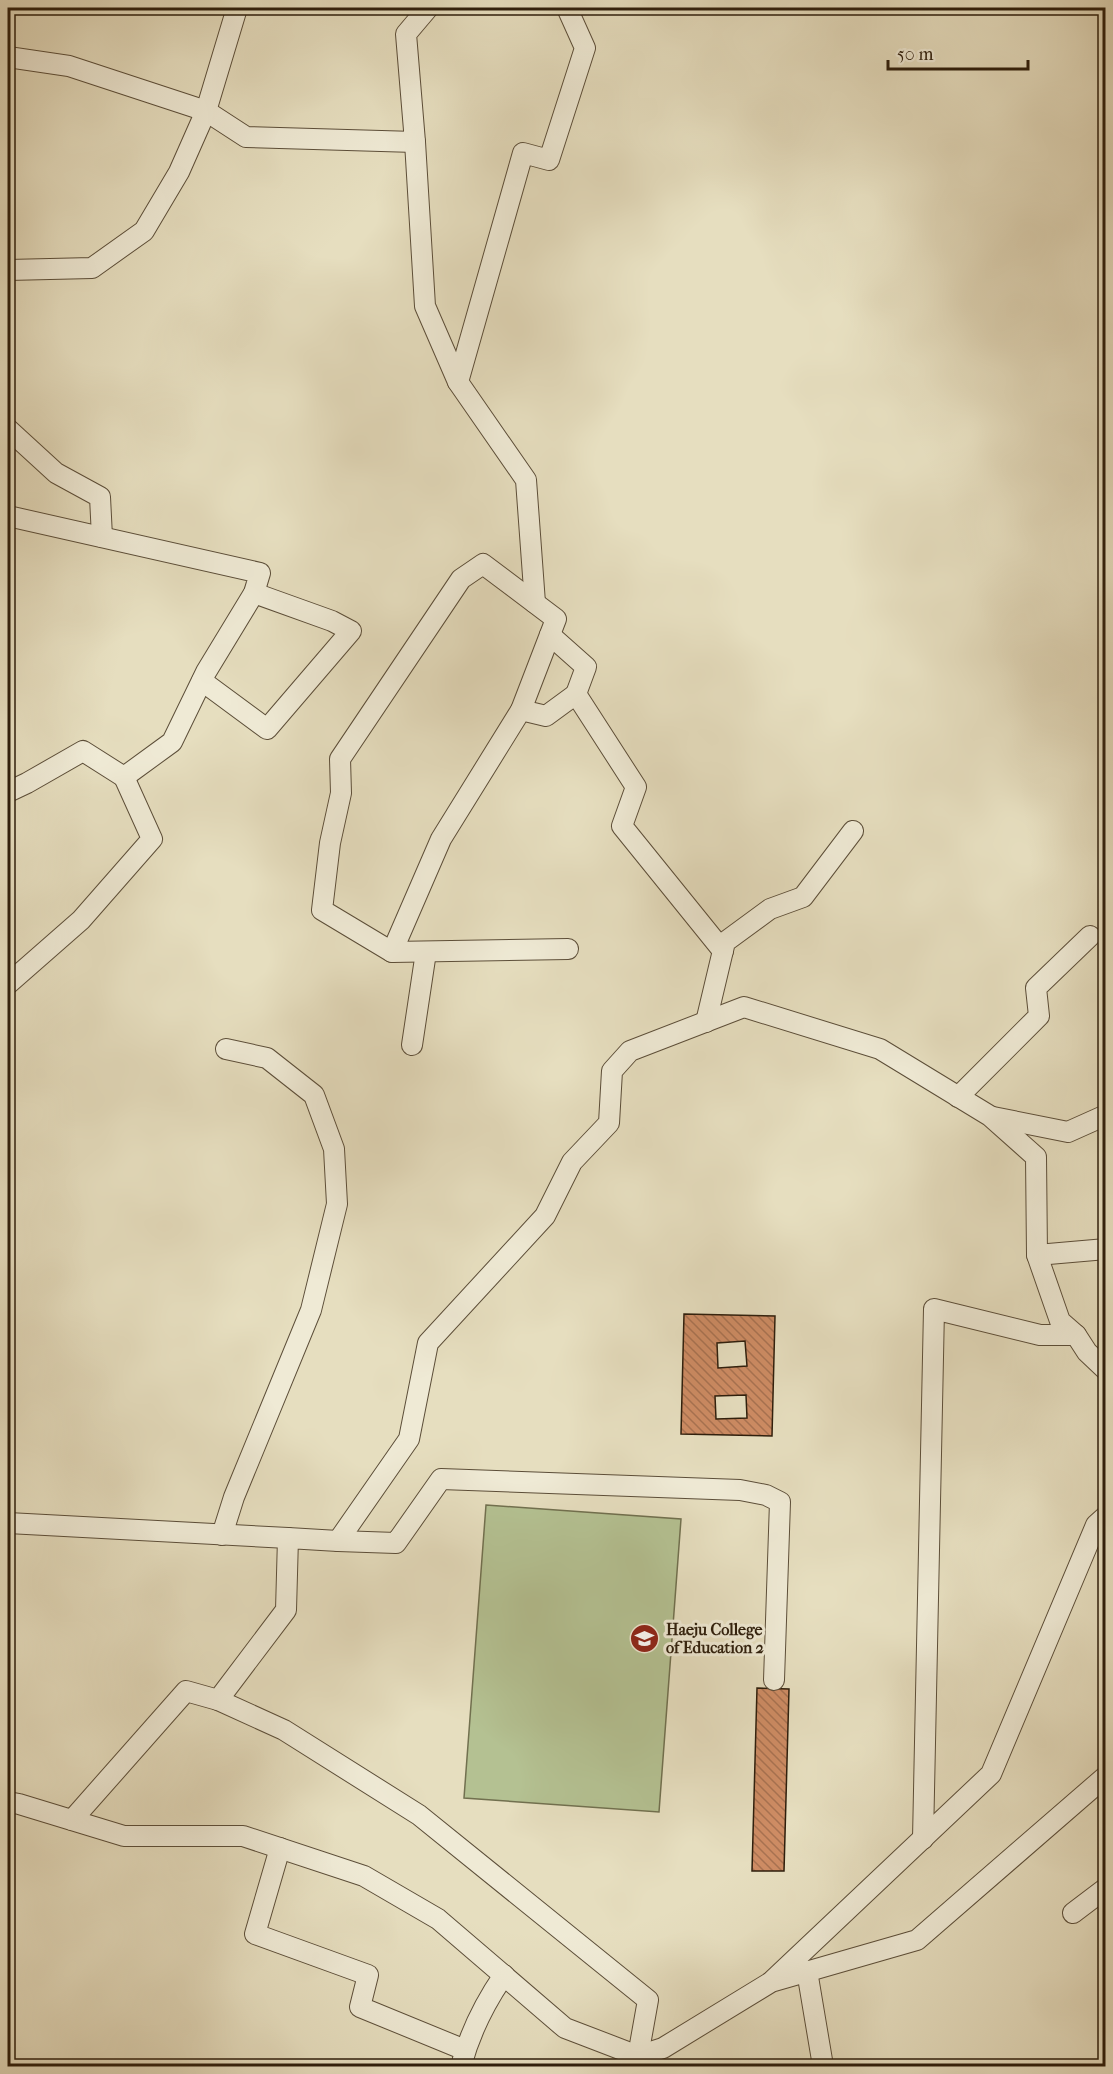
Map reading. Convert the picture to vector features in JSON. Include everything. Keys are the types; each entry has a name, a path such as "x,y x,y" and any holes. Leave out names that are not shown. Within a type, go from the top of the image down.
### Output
{"street":[{"path":"8,270 92,268 144,231 179,172 206,111 237,8"},
{"path":"428,8 406,34 416,142 425,306 458,382 526,480 535,603"},
{"path":"458,382 523,153 549,160 585,48 567,8"},
{"path":"8,57 69,66 206,111 246,137 416,142"},
{"path":"8,429 56,473 100,497 102,537"},
{"path":"8,516 260,573 254,592 202,681 172,742 124,777"},
{"path":"392,952 441,839 521,710 556,619 483,564 461,579 340,759 341,793 330,843 322,910 392,952 568,949"},
{"path":"202,681 267,729 351,631 332,621 254,592"},
{"path":"521,710 546,716 576,694 586,667 550,635"},
{"path":"576,694 636,787 622,826 723,951"},
{"path":"8,792 83,752 124,777 152,839 81,920 8,984"},
{"path":"706,1022 725,942 770,909 803,897 853,831"},
{"path":"958,1097 1040,1016 1036,988 1090,936"},
{"path":"412,1045 426,952"},
{"path":"338,1541 409,1439 428,1343 545,1216 572,1162 609,1123 612,1071 630,1051 744,1007 880,1049 990,1116 1036,1157 1037,1255 1060,1321 1076,1335 1087,1352 1106,1370"},
{"path":"222,1534 234,1497 310,1310 337,1204 333,1149 314,1095 267,1058 226,1049"},
{"path":"990,1116 1068,1132 1106,1115"},
{"path":"1037,1255 1106,1249"},
{"path":"923,1839 934,1309 1040,1335 1076,1335"},
{"path":"8,1523 396,1543 441,1479 728,1490 766,1495 780,1502 774,1680"},
{"path":"8,1802 124,1836 243,1836 364,1876 438,1919 565,2028 638,2056 663,2048 771,1982 991,1774 1096,1525 1106,1516"},
{"path":"218,1700 286,1610 288,1538"},
{"path":"72,1820 186,1691 218,1700 284,1730 419,1815 648,2000 638,2056"},
{"path":"771,1982 917,1940 1106,1776"},
{"path":"280,1848 255,1934 368,1975 360,2007 463,2058 484,2005 504,1975"},
{"path":"1073,1913 1106,1888"},
{"path":"807,1971 823,2067"}],"green space":[{"path":"486,1505 681,1519 659,1812 464,1798"}],"building":[{"path":"684,1314 775,1316 772,1436 681,1434","holes":["745,1341 747,1366 718,1368 717,1343","746,1395 747,1418 716,1419 715,1396"]},
{"path":"757,1688 789,1689 784,1871 752,1871"}],"place":[{"name":"Haeju College of Education 2","path":"645,1638"}]}
